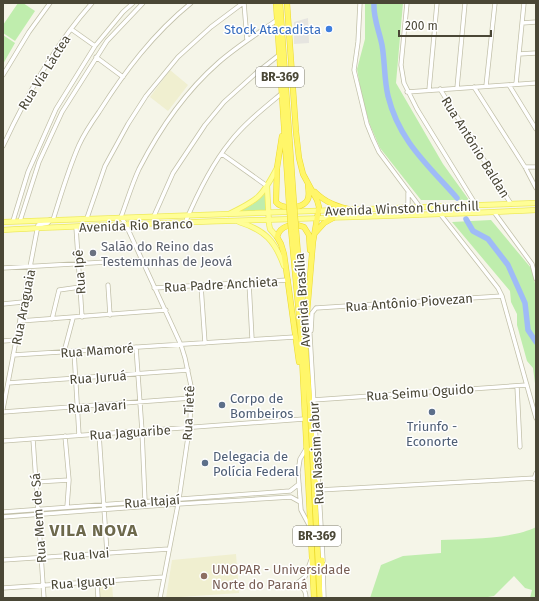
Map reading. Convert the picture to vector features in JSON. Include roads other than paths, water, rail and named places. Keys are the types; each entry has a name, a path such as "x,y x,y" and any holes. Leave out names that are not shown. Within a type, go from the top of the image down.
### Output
{"highway":[{"name":"Avenida Brasília","path":"276,3 283,126 292,204"},
{"name":"Avenida Brasília","path":"280,3 301,337 314,598"},
{"path":"287,3 299,158 303,174 318,200 319,211 314,234 307,336"},
{"path":"287,102 292,71"},
{"path":"283,126 277,168 275,200 277,204 285,207 304,204 309,194 307,182"},
{"path":"310,187 327,202 353,210"},
{"path":"314,234 324,223 333,218"},
{"path":"303,393 284,249 277,237 278,231 284,227 299,226 304,228 309,235 312,265"},
{"name":"Avenida Brasília","path":"294,229 307,336 320,598"},
{"path":"313,474 319,490"},
{"path":"320,586 322,560"}],"main road":[{"path":"228,214 256,199 267,186 277,168"},
{"path":"267,186 268,220 270,229 277,237"},
{"name":"Avenida Winston Churchill","path":"268,213 536,203"},
{"name":"Avenida Winston Churchill","path":"268,220 441,215 536,210"},
{"name":"Avenida Rio Branco","path":"3,222 268,213"},
{"name":"Avenida Rio Branco","path":"3,230 268,220"},
{"path":"234,221 254,227 270,239 279,253 288,279"}],"street":[{"path":"3,75 29,32 50,3"},
{"name":"Rua Via Láctea","path":"3,146 23,104 50,59 92,3"},
{"path":"13,221 28,172 56,109 95,46 123,12 133,3"},
{"path":"20,221 39,162 62,112 107,41 143,3"},
{"path":"38,228 39,224 48,223 52,220 79,144 123,76 143,49 191,3"},
{"path":"244,3 247,40"},
{"path":"87,218 105,166 145,97 178,57 211,27 244,3"},
{"path":"360,3 358,42 354,70 358,92 373,139 379,152 420,207"},
{"path":"407,3 401,65 407,92 476,205"},
{"path":"429,90 437,3"},
{"path":"457,88 466,3"},
{"path":"486,86 495,3"},
{"path":"516,84 524,3"},
{"path":"120,217 139,169 170,116 189,93 217,64 247,40 277,20"},
{"path":"522,23 536,22"},
{"path":"71,29 95,46"},
{"path":"102,37 107,41"},
{"path":"519,54 536,53"},
{"path":"154,216 173,173 205,125 224,102 279,55"},
{"path":"96,57 123,76"},
{"path":"85,61 91,66"},
{"path":"407,92 536,83"},
{"path":"509,85 536,129"},
{"path":"474,87 525,167 536,188"},
{"name":"Rua Antônio Baldan","path":"440,89 511,204"},
{"path":"185,223 211,171 230,142 281,94"},
{"path":"56,109 62,112"},
{"path":"222,154 267,186"},
{"path":"33,159 39,162"},
{"path":"525,167 536,167"},
{"path":"402,208 408,204 408,192"},
{"path":"494,212 534,264 536,279"},
{"path":"441,215 498,288 502,296 536,418"},
{"name":"Rua Tietê","path":"120,217 126,225 181,345 188,370 191,398 190,427 179,499 160,598"},
{"name":"Rua Ipê","path":"76,227 82,317"},
{"name":"Rua Araguaia","path":"3,409 38,228"},
{"path":"3,268 142,260"},
{"name":"Rua Padre Anchieta","path":"154,288 249,283 288,279"},
{"path":"249,283 252,339"},
{"path":"108,285 110,315"},
{"path":"200,286 205,343"},
{"path":"52,319 59,290 80,288"},
{"name":"Rua Antônio Piovezan","path":"316,308 502,296"},
{"path":"3,304 24,302"},
{"path":"309,302 316,308"},
{"name":"Rua Nassim Jabur","path":"316,308 312,313 312,328 307,336 319,490 324,598"},
{"path":"20,321 166,310"},
{"path":"64,352 72,318"},
{"name":"Rua Mamoré","path":"13,355 295,337"},
{"path":"3,341 16,340"},
{"path":"136,347 145,501"},
{"path":"74,351 79,436"},
{"name":"Rua Juruá","path":"8,383 188,370"},
{"name":"Rua Seimu Oguido","path":"313,400 527,385"},
{"path":"517,386 520,447"},
{"name":"Rua Javari","path":"3,412 191,398"},
{"name":"Rua Jaguaribe","path":"3,441 304,419"},
{"path":"99,434 107,553"},
{"path":"65,436 68,507"},
{"name":"Rua Mem de Sá","path":"32,439 44,598"},
{"path":"306,448 298,466 302,514 310,526"},
{"path":"319,490 535,479 536,472"},
{"path":"36,482 68,480"},
{"path":"299,484 290,491 291,497 300,502"},
{"name":"Rua Itajaí","path":"3,512 290,491"},
{"name":"Rua Itajaí","path":"3,517 291,497"},
{"name":"Rua Ivai","path":"3,560 169,549"},
{"path":"296,584 303,579 307,573 312,556"},
{"name":"Rua Iguaçu","path":"3,588 164,577"},
{"path":"97,581 98,598"},
{"path":"291,584 296,584 302,588 306,596"}],"waterway":[{"path":"374,3 375,19 383,51 388,96 393,112 399,126 416,152 457,198"},
{"path":"466,219 473,231 488,239 508,265 525,303 528,330 536,342"}],"place":[{"name":"Stock Atacadista","path":"329,29"},
{"name":"Salão do Reino das Testemunhas de Jeová","path":"93,253"},
{"name":"Corpo de Bombeiros","path":"222,405"},
{"name":"Triunfo - Econorte","path":"432,412"},
{"name":"Delegacia de Polícia Federal","path":"205,463"},
{"name":"UNOPAR - Universidade Norte do Paraná","path":"204,576"}],"district":[{"name":"VILA NOVA","path":"94,530"}]}
